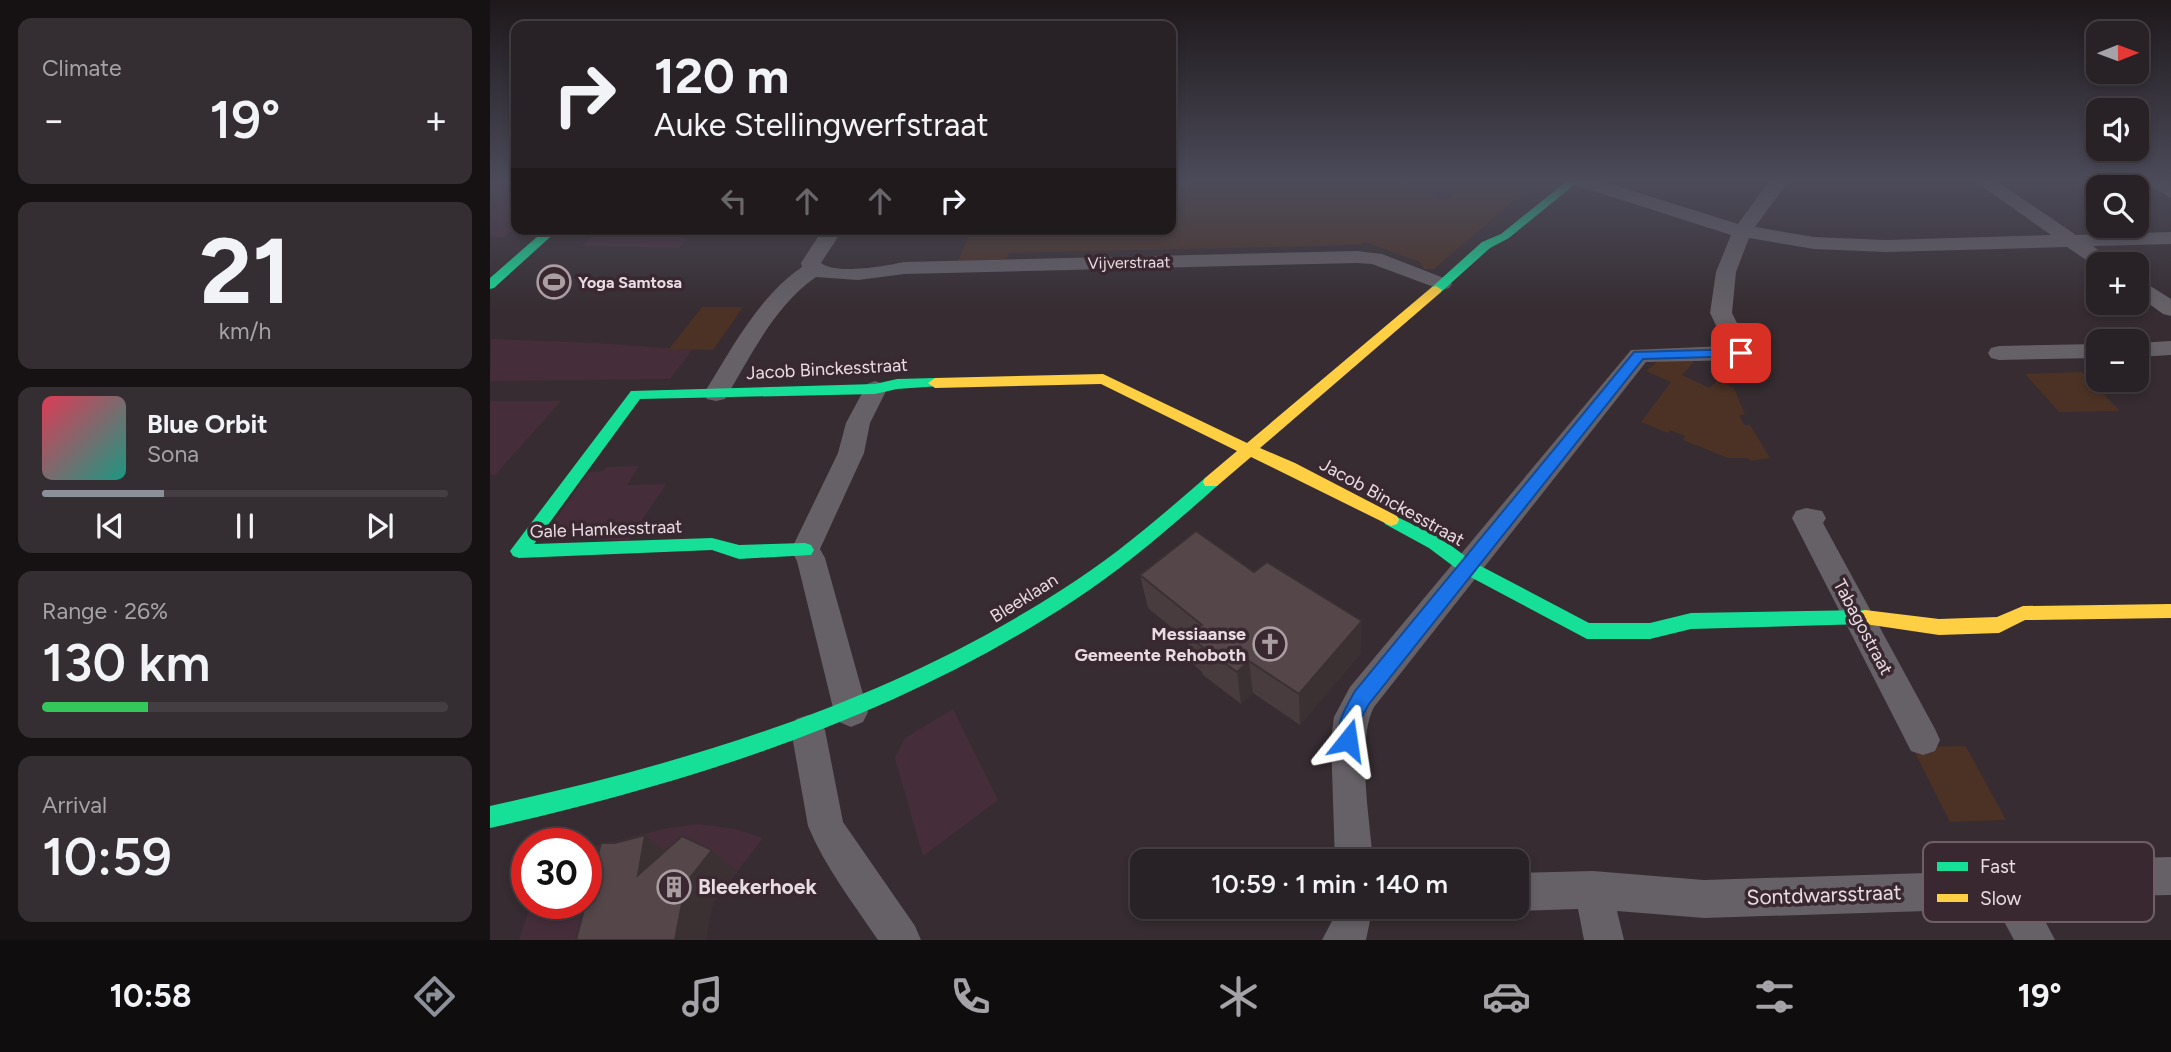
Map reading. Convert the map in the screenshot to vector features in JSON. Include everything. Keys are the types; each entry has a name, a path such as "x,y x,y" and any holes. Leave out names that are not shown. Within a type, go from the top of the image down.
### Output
{"street":[{"name":"Bleeklaan","path":"490,817 557,804 687,771 808,730 951,665 1043,611 1144,539 1442,284 1486,245 1503,224"},
{"name":"Bleeklaan","path":"1486,245 1506,236 1521,224"},
{"path":"1716,224 1742,232 1792,241 1860,246 2171,238"},
{"path":"1353,849 1348,740 1351,718 1362,697 1639,355 1741,353 1721,313 1726,272 1748,224"},
{"path":"2046,224 2088,252"},
{"path":"490,285 546,235"},
{"path":"716,393 777,302 796,279 813,269 811,263 828,235"},
{"name":"Vijverstraat","path":"813,269 830,273 869,273 928,267 1356,257 1375,258 1442,284"},
{"path":"2149,294 2171,309"},
{"path":"2149,349 2171,348"},
{"path":"1999,353 2086,351"},
{"name":"Jacob Binckesstraat","path":"636,394 875,389 897,384 1103,379 1289,467 1435,543 1467,567 1587,631 1650,631 1690,621 1857,616 1951,626 1999,625 2023,613 2171,611"},
{"path":"851,712 811,558 804,550 851,453 858,423 875,389"},
{"name":"Gale Hamkesstraat","path":"636,394 519,551 712,544 739,552 804,550"},
{"name":"Tabagostraat","path":"1812,518 1806,518 1923,740"},
{"path":"808,730 826,826 838,849 901,940"},
{"path":"1593,890 1604,940"},
{"name":"Sontdwarsstraat","path":"1529,892 1593,890 1704,899 1923,892"},
{"path":"1342,940 1350,930 1352,919"},
{"path":"2025,922 2035,940"}],"shaded area":[{"path":"490,224 511,224 511,232 505,237 490,236"},
{"path":"1176,224 1487,224 1434,269 1424,269 1420,262 1365,242 1359,245 1009,253 1006,259 958,261 969,235 1176,235"},
{"path":"593,235 666,235 689,238 679,248 582,246"},
{"path":"702,307 743,307 713,350 669,349"},
{"path":"491,339 692,350 670,379 490,381"},
{"path":"1658,361 1694,362 1682,375 1710,388 1718,380 1734,388 1745,415 1739,415 1744,425 1750,425 1770,458 1750,461 1748,458 1728,458 1683,440 1685,436 1670,430 1668,433 1641,422 1671,382 1646,371"},
{"path":"2082,372 2086,376 2086,392 2101,392 2120,411 2059,412 2025,374"},
{"path":"490,401 561,401 495,475 490,475"},
{"path":"639,466 627,485 666,484 628,541 544,536 589,472 603,471 607,467"},
{"path":"953,709 998,800 923,856 895,758 905,738"},
{"path":"1965,746 2006,820 1950,822 1912,747"},
{"path":"699,824 735,829 763,838 713,903 706,940 519,940 526,919 602,919 602,844 668,828"}],"building":[{"name":"Messiaanse Gemeente Rehoboth","path":"1196,531 1254,572 1267,562 1362,621 1299,694 1249,661 1237,672 1197,643 1199,642 1187,632 1202,625 1140,575"},
{"path":"645,835 638,875 682,836 712,850 686,883 675,940 576,940 581,919 602,919 602,843 615,843"}],"traffic: fast":[{"path":"1436,290 1486,245 1505,236 1520,224"},
{"path":"490,285 546,235"},
{"path":"805,550 739,552 712,544 519,551 636,394 875,389 897,384 935,383"},
{"path":"490,817 567,800 717,758 863,705 934,672 1003,635 1070,594 1125,554 1211,482"},
{"path":"1391,520 1435,543 1467,567 1587,631 1650,631 1691,621 1865,617"}],"traffic: slow":[{"path":"1211,482 1436,290"},
{"path":"935,383 1103,379 1219,437 1289,467 1391,520"},
{"path":"1865,617 1939,627 1999,625 2023,613 2171,611"}],"place":[{"name":"Yoga Samtosa","path":"554,282"},
{"name":"Messiaanse Gemeente Rehoboth","path":"1270,644"},
{"name":"Bleekerhoek","path":"674,887"}],"route":[{"path":"1348,740 1351,718 1362,697 1639,355 1741,353"}]}
